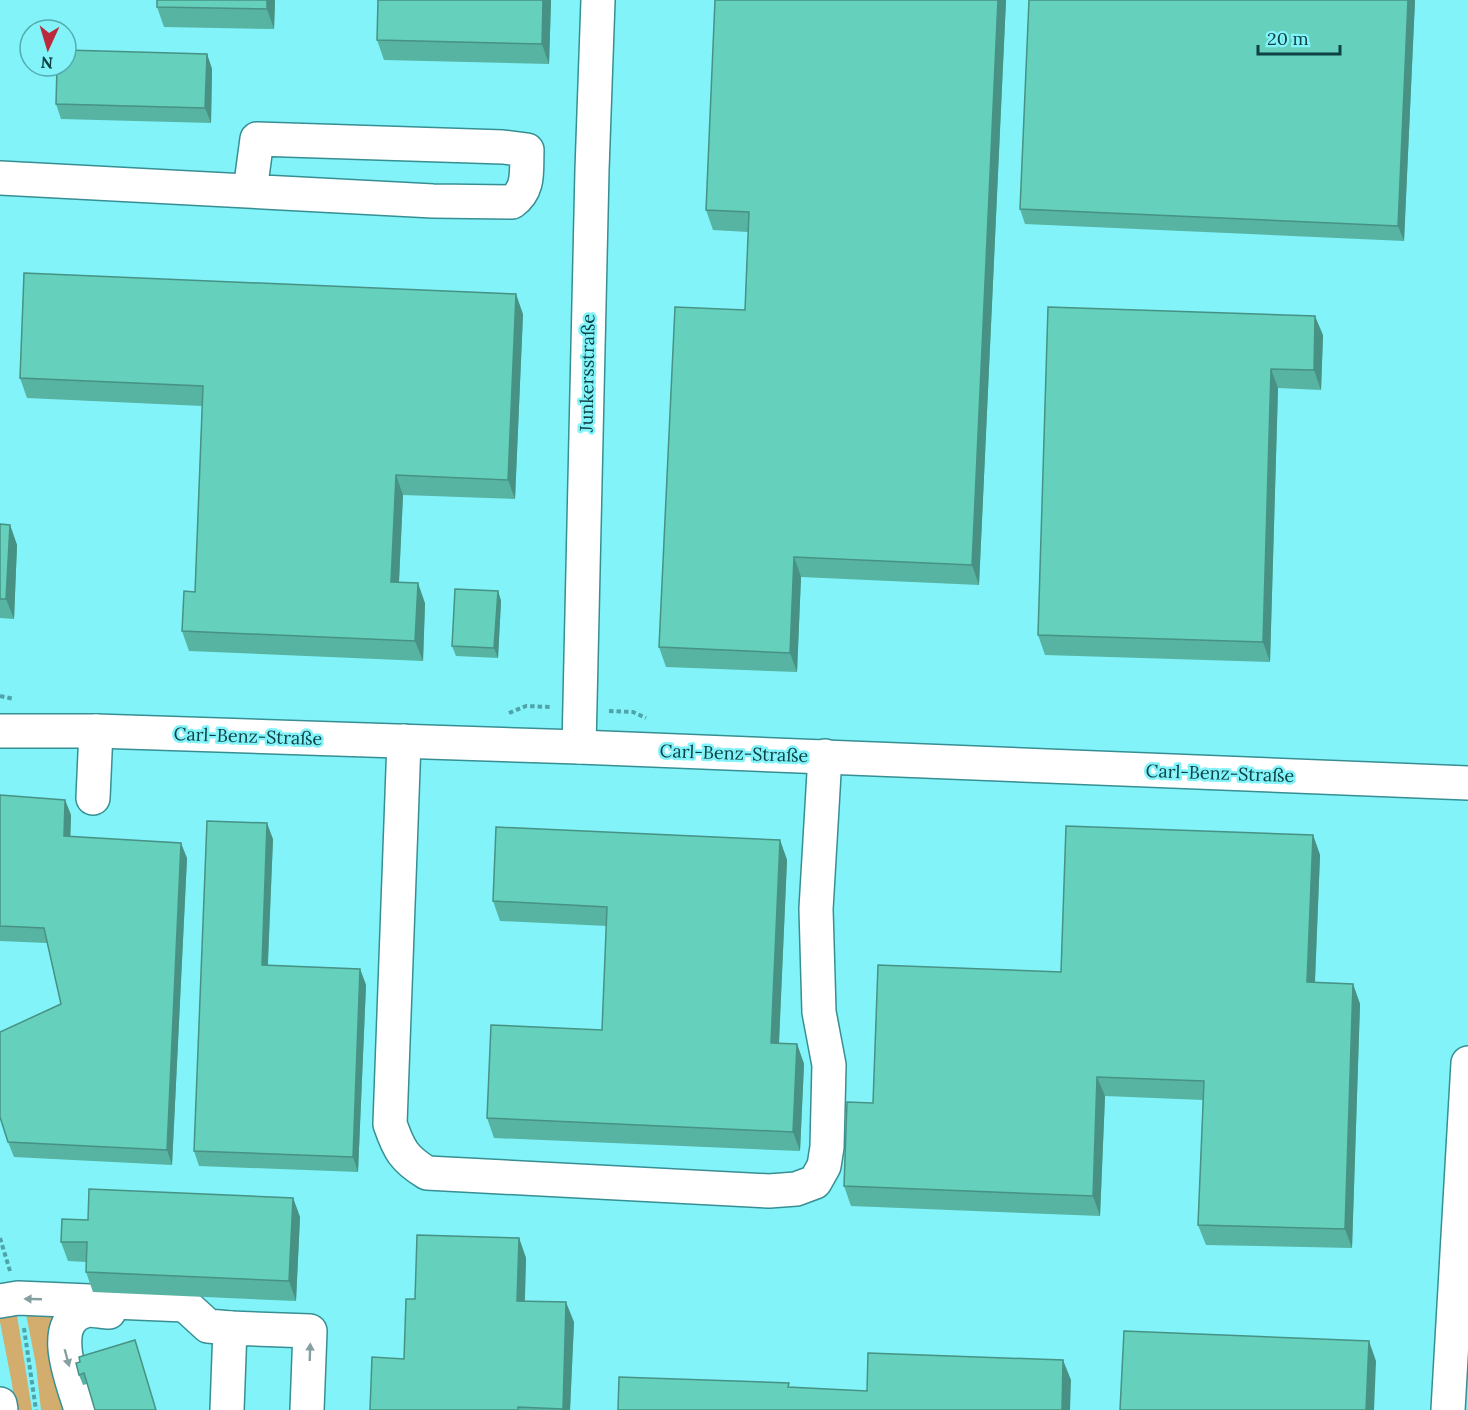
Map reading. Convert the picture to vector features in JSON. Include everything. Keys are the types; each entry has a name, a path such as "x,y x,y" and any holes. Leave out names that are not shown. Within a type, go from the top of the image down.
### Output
{"street":[{"name":"Junkersstraße","path":"579,747 591,181 598,0"},
{"path":"0,178 434,201 512,202 520,196 525,186 527,150 502,147 257,139 250,191"},
{"name":"Carl-Benz-Straße","path":"0,731 96,731 579,747 1468,783"},
{"path":"93,798 96,731"},
{"path":"404,741 390,1124 396,1144 410,1163 428,1173 769,1191 796,1189 815,1182 824,1166 827,1147 829,1065 819,1012 816,909 825,756"},
{"path":"1448,1410 1468,1063"},
{"path":"0,1302 18,1298 185,1305 219,1327"},
{"path":"81,1410 64,1348 64,1334 72,1319 85,1311 178,1316 189,1326 310,1331 307,1410"},
{"path":"219,1327 227,1410"},
{"path":"0,1404 1,1410"}],"shaded area":[{"path":"16,1309 32,1410 15,1410 0,1322 0,1316"},
{"path":"25,1309 70,1311 72,1410 41,1410 36,1365"}],"building":[{"path":"157,0 267,0 267,9 157,7"},
{"path":"378,0 543,0 542,44 377,40"},
{"path":"715,0 998,0 972,565 794,557 790,653 659,647 675,307 745,310 749,212 706,210"},
{"path":"1029,0 1408,0 1398,226 1020,209"},
{"path":"78,50 207,54 205,108 56,104 57,78 78,78"},
{"path":"24,273 516,294 508,480 396,475 391,582 418,583 415,641 182,631 184,591 195,592 203,386 20,378"},
{"path":"1048,307 1315,316 1314,370 1271,369 1263,642 1038,635"},
{"path":"0,524 10,525 6,599 0,599"},
{"path":"455,589 498,591 494,648 452,646"},
{"path":"0,795 65,800 64,836 181,843 167,1150 8,1142 0,1117 0,1032 61,1004 44,928 0,926"},
{"path":"207,821 267,823 262,965 360,969 353,1157 194,1151"},
{"path":"1066,826 1313,835 1307,982 1353,984 1345,1229 1198,1225 1204,1081 1097,1077 1093,1196 844,1186 847,1102 873,1103 878,965 1061,972"},
{"path":"496,827 780,840 771,1043 797,1044 793,1132 487,1118 491,1025 602,1030 607,907 493,901"},
{"path":"89,1189 293,1198 289,1281 86,1272 87,1242 61,1242 62,1219 88,1220"},
{"path":"417,1235 519,1238 517,1301 566,1302 563,1409 518,1407 518,1410 370,1410 372,1357 404,1359 406,1299 415,1299"},
{"path":"1124,1331 1369,1341 1366,1410 1120,1410"},
{"path":"135,1340 156,1410 95,1410 84,1373 79,1375 76,1363 80,1362 79,1357"},
{"path":"868,1353 1063,1360 1062,1410 618,1410 619,1377 789,1383 788,1387 867,1391"}]}
